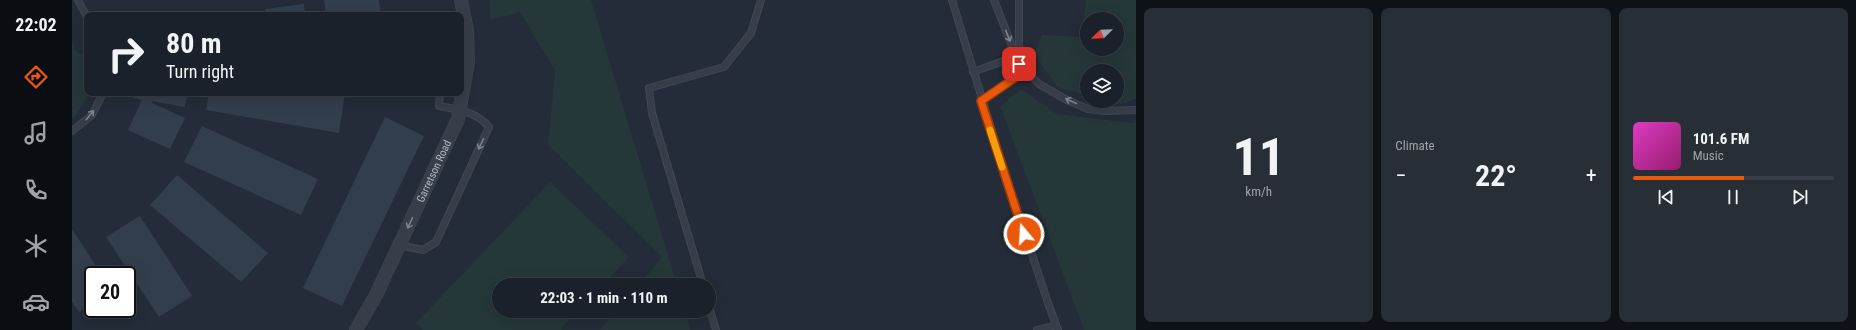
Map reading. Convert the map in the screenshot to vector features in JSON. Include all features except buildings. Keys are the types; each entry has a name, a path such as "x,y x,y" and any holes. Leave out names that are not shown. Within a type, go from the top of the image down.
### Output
{"street":[{"name":"Garretson Road","path":"461,0 463,12"},
{"name":"Garretson Road","path":"464,15 467,30 464,65"},
{"name":"Garretson Road","path":"356,330 376,295 458,119 461,96"}],"lane":[{"path":"78,0 84,12"},
{"path":"701,278 652,113 649,88 724,68 751,33 761,0"},
{"path":"952,0 981,101 1057,327 1037,330"},
{"path":"994,0 1019,64 1039,84 1067,100 1088,109 1104,111 1136,110"},
{"path":"981,101 1016,77 1019,64 1019,0"},
{"path":"973,72 1006,60 1019,64"},
{"path":"72,131 92,114 101,96"},
{"path":"399,245 423,250 436,242 489,127 482,119 460,110 439,106 440,96"},
{"path":"712,318 716,330"}],"shaded area":[{"path":"489,0 591,0 675,278 645,278 662,257 548,145 555,71 520,12 491,20"},
{"path":"1086,0 1136,0 1136,99 1124,103 1124,64 1080,64 1080,94 1057,87 1034,54 1042,35 1080,37 1080,56 1124,56 1124,12 1085,12"},
{"path":"72,42 76,51 84,56 84,96 87,96 75,117 72,117"},
{"path":"1021,89 1057,114 1132,123 1136,121 1136,330 1084,330 1000,106"},
{"path":"550,182 629,257 610,278 492,278 492,318 571,318 560,330 423,330 416,323"},
{"path":"611,318 687,318 690,330 600,330"}],"slow traffic":[{"path":"990,130 1002,167"}],"route":[{"path":"1019,64 1016,77 981,101 1024,234"}]}
